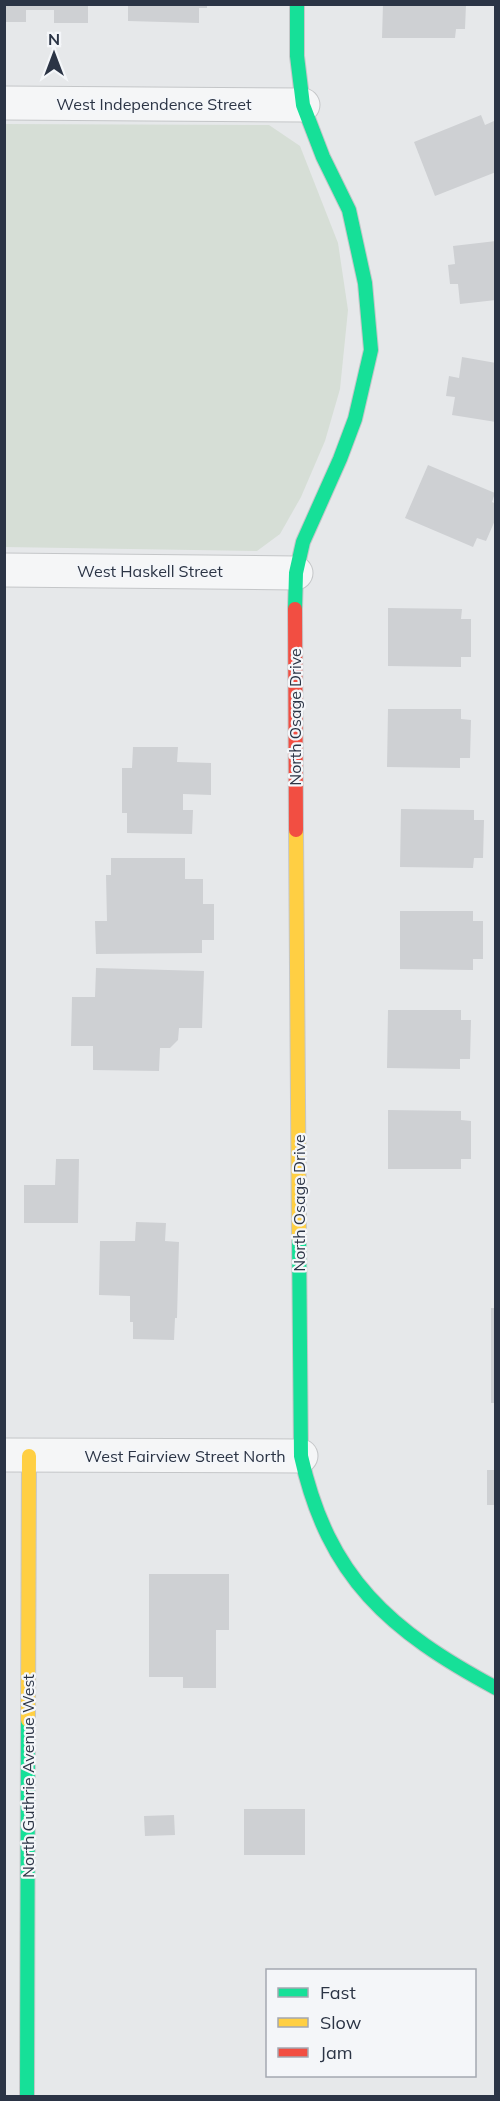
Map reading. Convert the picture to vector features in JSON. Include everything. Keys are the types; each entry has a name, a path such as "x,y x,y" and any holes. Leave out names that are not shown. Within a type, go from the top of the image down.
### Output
{"street":[{"name":"North Osage Drive","path":"297,4 297,56 303,105 323,157 349,210 365,283 371,350 355,419 303,542 296,573 294,645 301,1456"},
{"name":"West Independence Street","path":"4,104 303,105"},
{"name":"West Haskell Street","path":"4,570 296,573"},
{"name":"West Fairview Street North","path":"17,1456 301,1456 306,1486 317,1518 342,1562 366,1596 397,1625 436,1655 495,1688"},
{"name":"North Guthrie Avenue West","path":"17,1456 27,2097"}],"shaded area":[{"path":"5,124 269,125 300,146 338,243 348,310 340,389 325,441 301,497 280,534 257,551 5,547"}],"building":[{"path":"4,4 88,4 88,23 54,23 54,10 26,10 26,22 4,22"},
{"path":"128,4 207,4 207,8 199,8 199,23 128,21"},
{"path":"383,4 466,4 465,29 456,29 455,38 382,38"},
{"path":"481,115 485,125 494,121 496,124 496,172 435,196 414,142"},
{"path":"496,241 496,300 460,304 458,284 450,284 448,265 455,264 453,246"},
{"path":"462,357 496,363 496,422 452,415 455,397 446,396 449,376 459,378"},
{"path":"428,465 495,493 492,502 496,504 496,518 486,541 477,538 473,547 405,518"},
{"path":"388,608 462,609 461,619 471,619 471,657 461,657 461,667 388,666"},
{"path":"388,709 461,709 461,719 471,720 470,758 460,758 460,768 387,767"},
{"path":"133,747 178,747 177,762 211,763 211,795 183,794 183,810 193,810 192,834 127,833 127,813 122,813 122,768 132,768"},
{"path":"401,809 474,810 474,820 484,820 483,858 474,858 473,868 400,867"},
{"path":"111,858 185,858 185,879 203,879 203,904 214,904 214,940 202,940 202,953 96,954 95,921 107,921 106,875 111,875"},
{"path":"400,911 473,911 473,921 483,921 483,959 473,959 473,970 400,969"},
{"path":"96,968 204,971 202,1028 179,1028 178,1040 170,1048 160,1048 159,1071 93,1070 93,1046 71,1046 72,997 95,997"},
{"path":"388,1010 461,1010 461,1020 471,1020 470,1059 460,1059 460,1069 387,1068"},
{"path":"388,1110 461,1111 461,1120 471,1121 471,1159 461,1159 461,1169 388,1169"},
{"path":"56,1159 79,1159 78,1223 24,1223 24,1185 55,1185"},
{"path":"136,1222 166,1223 165,1241 179,1242 177,1318 175,1318 174,1340 133,1339 133,1322 130,1322 130,1296 99,1295 100,1241 135,1241"},
{"path":"491,1308 496,1308 496,1403 491,1403"},
{"path":"487,1470 496,1470 496,1505 487,1505"},
{"path":"149,1574 229,1574 229,1630 216,1630 216,1688 183,1688 183,1677 149,1677"},
{"path":"244,1809 305,1809 305,1855 244,1855"},
{"path":"174,1815 175,1835 145,1836 144,1816"}],"traffic: fast":[{"path":"295,609 296,573 303,542 355,419 371,350 365,283 349,210 323,157 303,105 297,56 297,4"},
{"path":"299,1237 301,1456 313,1499 328,1536 347,1568 369,1596 395,1622 458,1667 496,1688"},
{"path":"27,2096 28,1720"}],"traffic: slow":[{"path":"296,830 299,1237"},
{"path":"28,1720 29,1456"}],"traffic: jam":[{"path":"295,609 296,830"}]}
